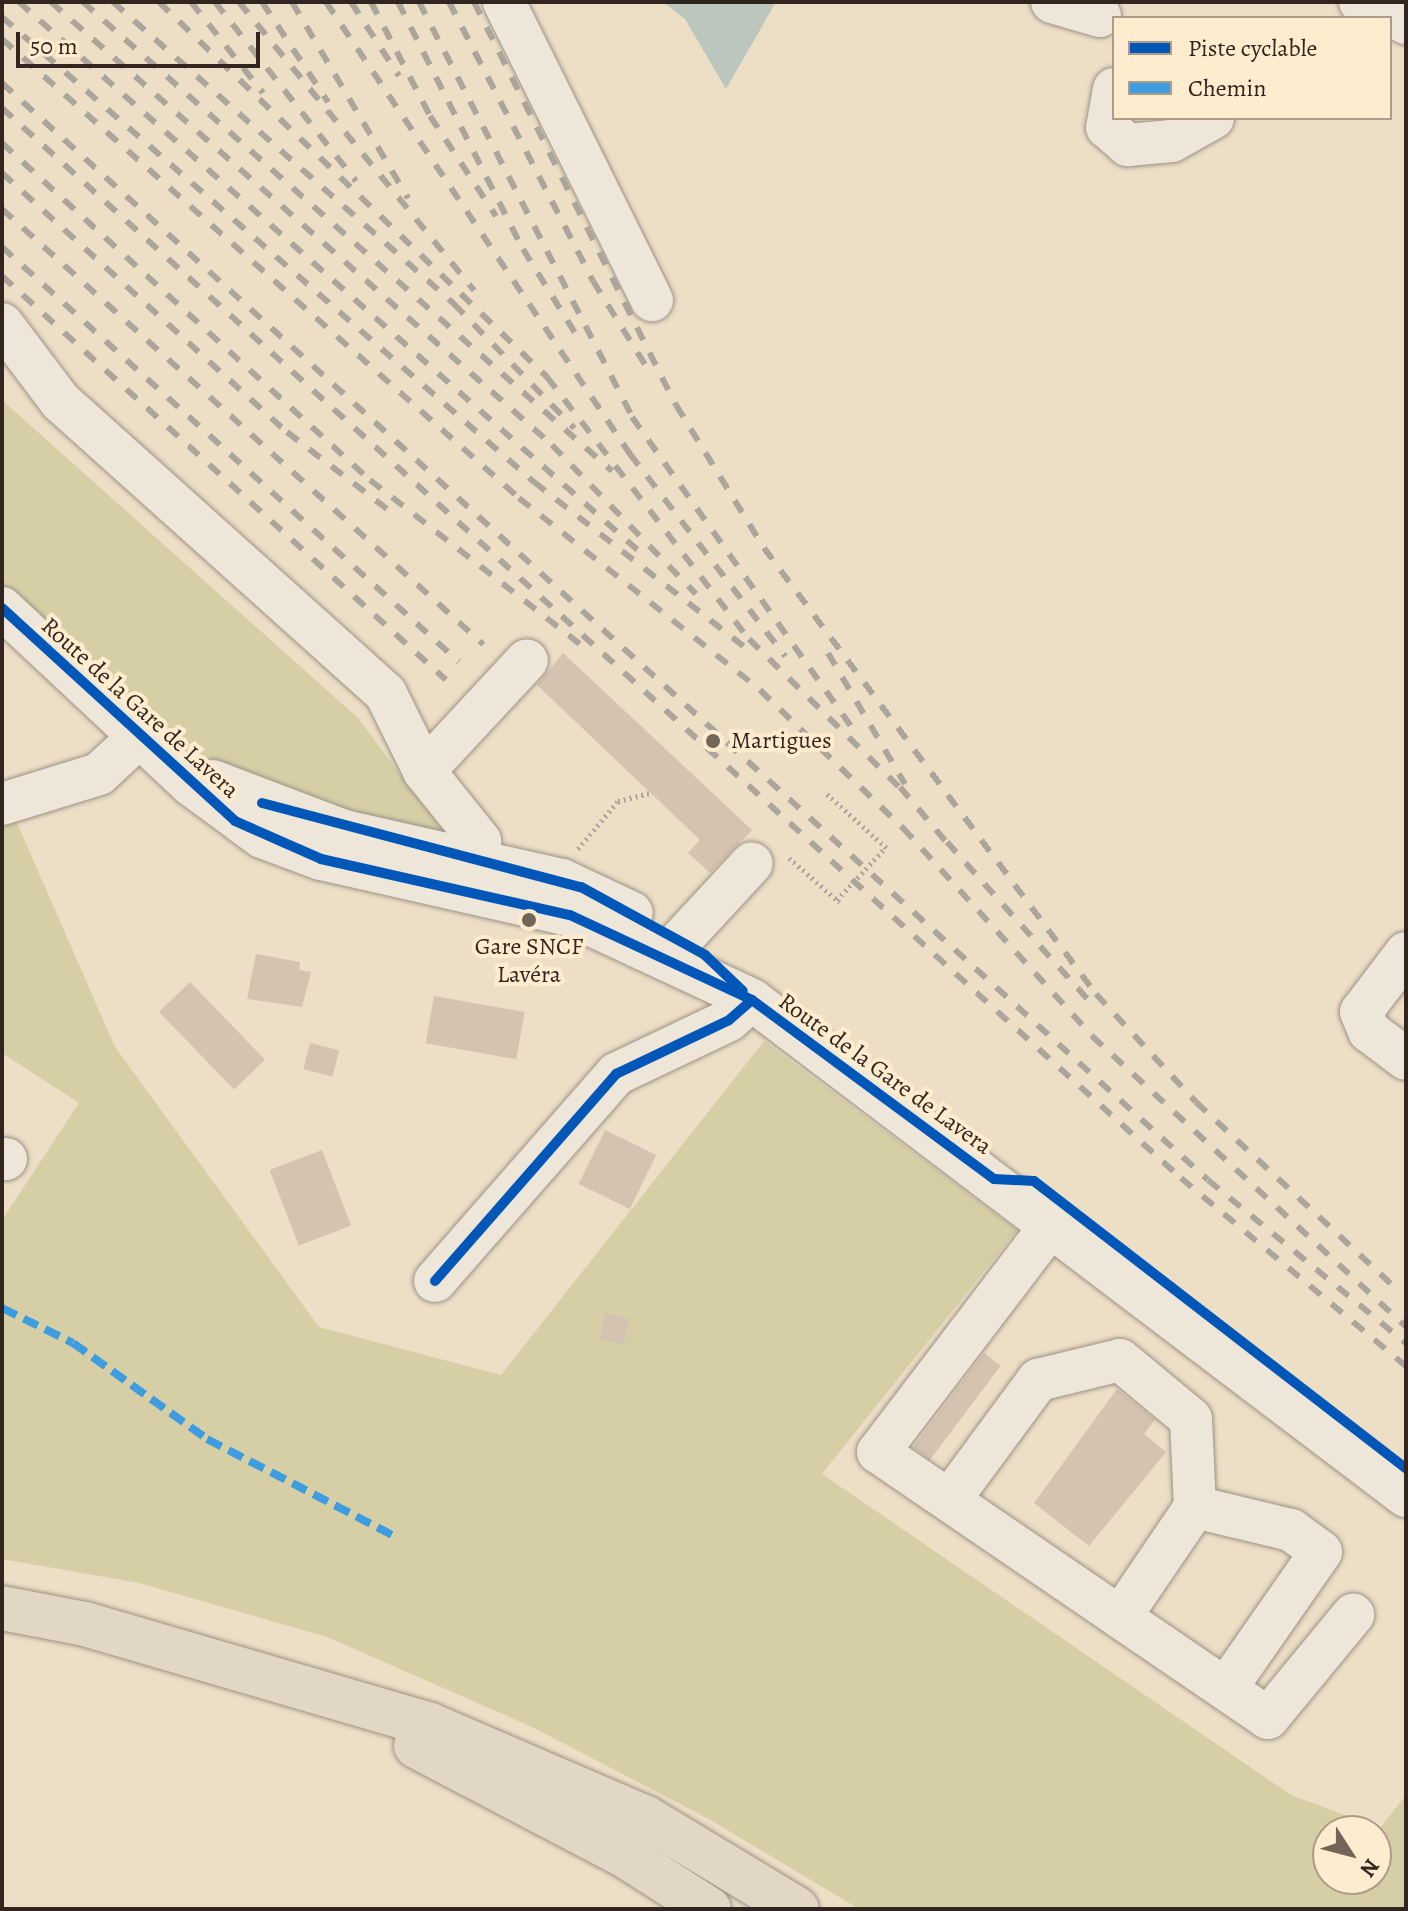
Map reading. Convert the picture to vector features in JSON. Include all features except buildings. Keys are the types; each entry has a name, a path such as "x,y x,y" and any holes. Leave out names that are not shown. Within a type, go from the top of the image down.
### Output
{"main road":[{"path":"2,1608 286,1680 430,1725 563,1778 797,1909"},
{"path":"286,1680 547,1813 709,1909"}],"street":[{"path":"504,2 652,300"},
{"path":"1052,2 1100,16"},
{"path":"1112,100 1107,127 1128,145 1172,141 1209,120"},
{"path":"2,324 60,401 386,694 424,771 475,831 481,877"},
{"name":"Route de la Gare de Lavera","path":"2,608 212,803 262,837 321,859 481,877 570,915 672,949 752,1000 1052,1224 1406,1496"},
{"path":"424,771 527,660"},
{"path":"2,804 99,774 140,736"},
{"path":"672,949 766,857"},
{"path":"1406,953 1361,1012 1369,1031 1406,1059"},
{"path":"435,1281 616,1074 729,1020 752,1000"},
{"path":"1052,1224 878,1452 951,1498 1268,1718 1353,1615"},
{"path":"951,1498 1038,1380 1120,1360 1191,1419 1195,1507 1121,1616"},
{"path":"1195,1507 1291,1530 1321,1552 1226,1688"}],"path":[{"path":"570,858 618,801 649,793"},
{"path":"766,857 838,901 887,849 827,794"}],"shaded area":[{"path":"663,2 776,2 726,89 685,19"},
{"path":"2,400 358,718 448,838 381,826 215,764 142,714 2,585"},
{"path":"14,816 115,1047 319,1327 501,1375 764,1041 1017,1230 822,1474 1291,1795 1345,1815 1312,1815 1312,1895 1392,1895 1390,1815 1406,1795 1406,1909 859,1909 709,1819 532,1727 327,1637 139,1583 2,1559 2,1220 79,1103 2,1053 2,817"}],"railway":[{"path":"19,2 641,553"},
{"path":"51,2 552,445 696,594"},
{"path":"83,2 612,471"},
{"path":"113,2 454,304 574,428"},
{"path":"159,2 547,377 749,639 906,794"},
{"path":"191,2 263,93"},
{"path":"215,2 356,181"},
{"path":"239,2 474,290"},
{"path":"262,2 328,102"},
{"path":"292,2 408,198"},
{"path":"326,2 630,454 785,656"},
{"path":"351,2 399,76"},
{"path":"371,2 430,116 496,216"},
{"path":"398,2 523,249 575,333"},
{"path":"419,2 632,417 857,735"},
{"path":"449,2 593,281 649,371"},
{"path":"474,2 676,405 764,548 1096,994 1196,1102 1401,1293"},
{"path":"2,17 534,482 746,648"},
{"path":"2,39 519,498 760,690 903,828 1092,1036 1406,1327"},
{"path":"2,83 1208,1180 1406,1343"},
{"path":"2,108 1181,1178 1406,1366"},
{"path":"2,143 370,480 585,648"},
{"path":"2,173 287,432 391,512"},
{"path":"2,209 483,644"},
{"path":"2,247 459,662"},
{"path":"2,276 446,680"},
{"path":"828,653 905,784"},
{"path":"900,787 953,850"},
{"path":"947,842 1091,1003"}],"marked path":[{"path":"2,1308 73,1343 207,1439 398,1538"}],"cycle path":[{"path":"2,608 235,821 321,859 570,915 752,1000 994,1179 1034,1181 1406,1468"},
{"path":"262,803 581,887 705,955 743,991"},
{"path":"435,1281 616,1074 729,1020 752,1000"}],"place":[{"name":"Martigues","path":"713,741"},
{"name":"Gare SNCF Lavéra","path":"529,920"}]}
